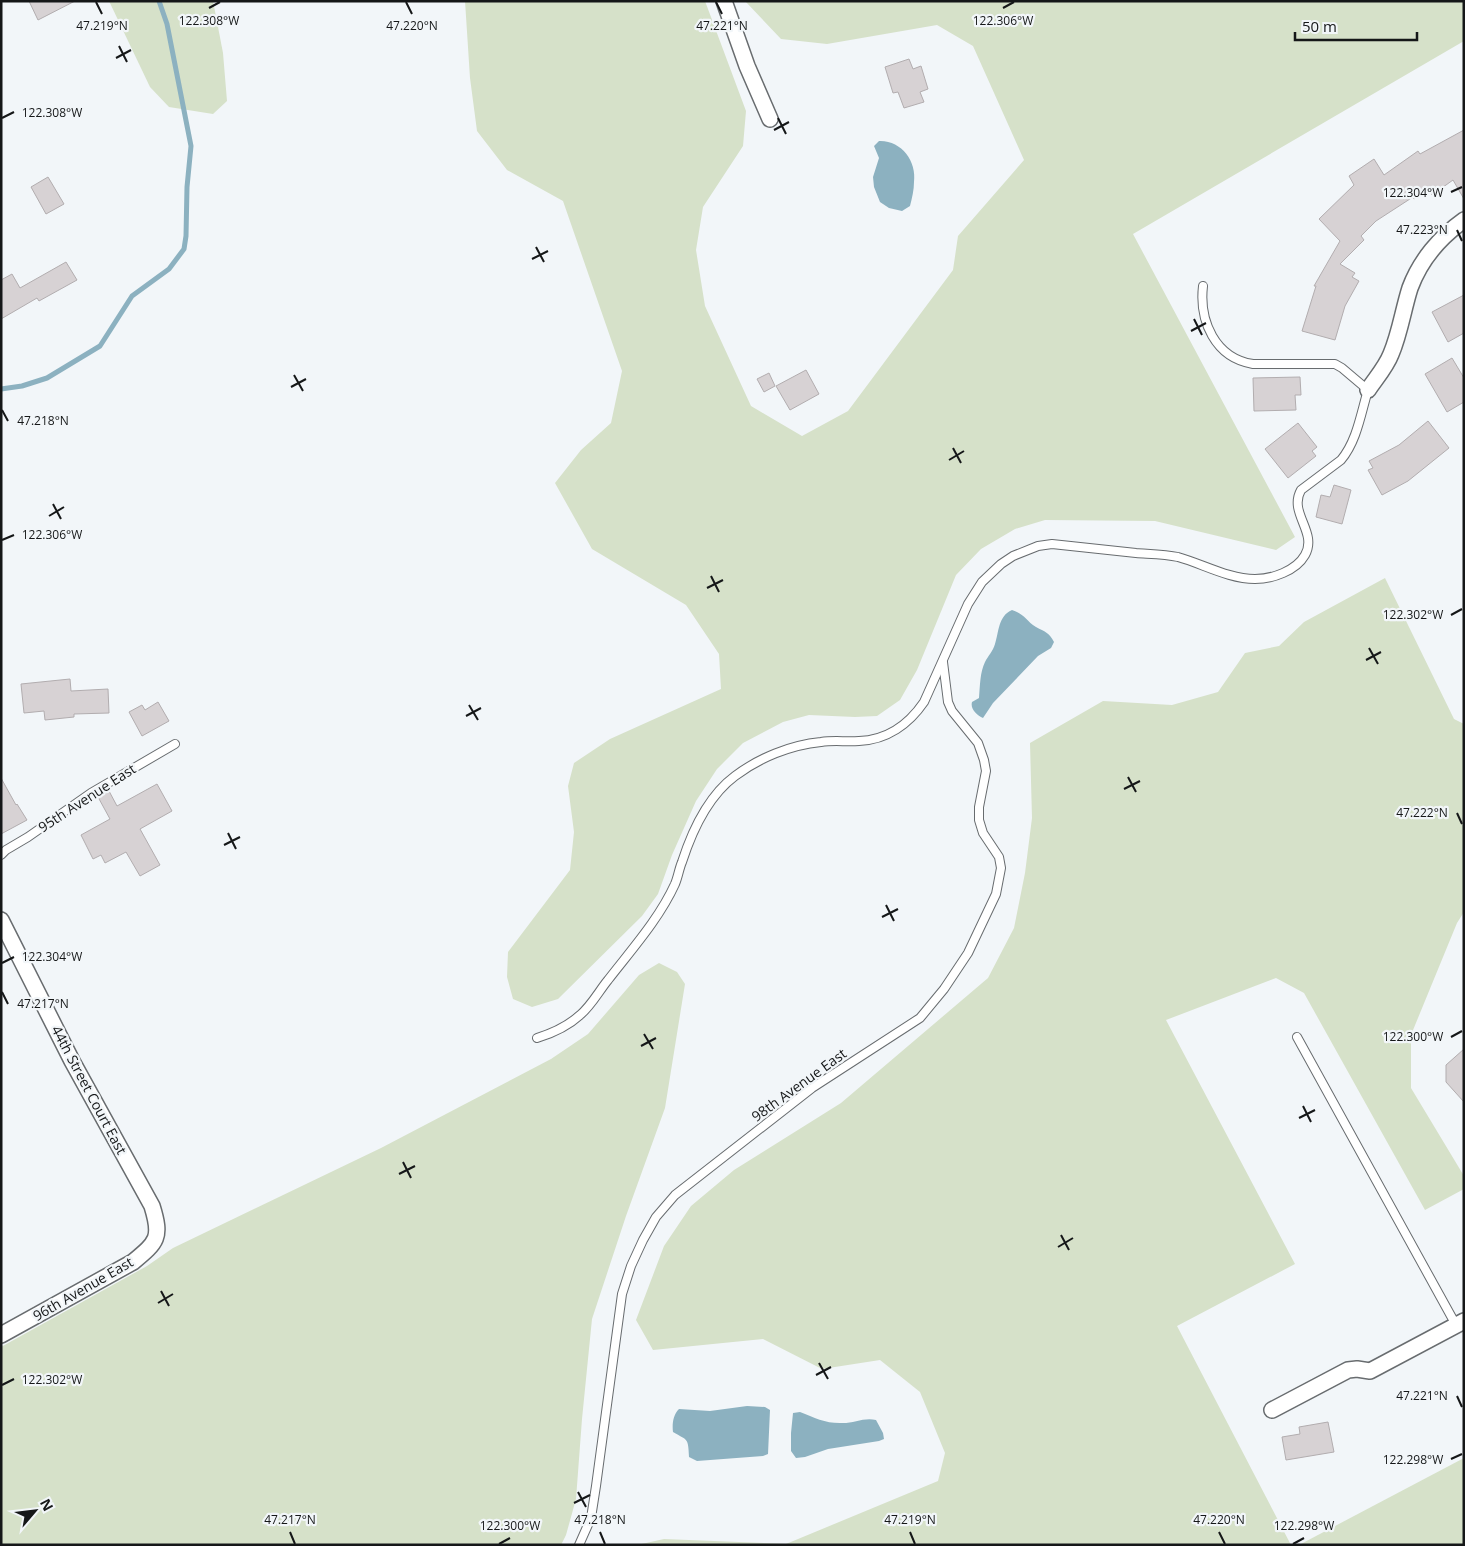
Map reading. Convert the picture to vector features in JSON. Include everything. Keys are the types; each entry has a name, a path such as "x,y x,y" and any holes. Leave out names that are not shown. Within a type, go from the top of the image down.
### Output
{"street":[{"path":"724,1 747,66 770,118"},
{"path":"1368,390 1390,356 1397,338 1410,288 1418,272 1427,257 1440,242 1464,220"},
{"name":"44th Street Court East","path":"1,920 72,1061 152,1206 156,1219 157,1235"},
{"name":"96th Avenue East","path":"1,1336 132,1262 151,1247 157,1235"},
{"path":"1272,1410 1348,1370 1370,1370 1460,1323"}],"lane":[{"path":"537,1038 558,1030 582,1014 646,932 676,883 682,861 699,822 721,788 750,766 783,751 821,742 872,740 897,730 912,717 924,702 968,604 982,582 996,568 1013,556 1038,546 1052,544 1176,557 1246,579 1266,578 1287,571 1301,560 1308,549 1308,535 1297,507 1298,495 1301,490 1341,460 1346,454 1354,437 1368,390 1335,364 1253,364 1244,363 1231,356 1222,348 1208,329 1202,308 1202,286"},
{"name":"98th Avenue East","path":"580,1545 591,1518 622,1294 631,1266 656,1217 675,1195 812,1088 920,1018 944,989 968,953 996,894 1001,868 999,856 983,833 979,820 979,807 986,771 984,760 978,743 948,702 943,662"},
{"name":"95th Avenue East","path":"1,855 91,793 175,744"},
{"path":"1298,1037 1460,1323"}],"green space":[{"path":"109,1 213,1 223,53 227,101 213,114 169,107 150,87"},
{"path":"465,1 705,1 746,111 743,146 703,207 696,250 705,306 751,406 802,436 848,411 953,270 958,236 1024,160 973,46 937,25 827,44 781,39 745,1 1464,1 1464,41 1133,234 1295,537 1276,550 1155,521 1045,520 1015,529 981,549 956,575 917,670 900,700 877,716 809,715 783,722 743,743 717,769 696,801 672,855 658,894 642,916 558,999 532,1007 513,999 507,977 508,952 570,870 574,832 568,786 574,763 610,739 721,689 719,654 686,605 592,549 555,483 581,450 611,423 622,371 563,201 507,170 477,131 470,78"},
{"path":"1385,578 1454,719 1464,724 1464,912 1457,923 1411,1035 1411,1088 1464,1176 1464,1189 1425,1210 1304,993 1276,978 1166,1020 1295,1264 1177,1326 1291,1545 637,1545 664,1539 786,1544 938,1481 945,1453 920,1392 880,1360 822,1369 763,1339 653,1350 636,1320 664,1246 691,1206 734,1170 841,1103 988,978 1014,928 1025,873 1032,818 1030,743 1103,701 1172,705 1218,692 1245,653 1279,646 1304,622"},
{"path":"659,963 677,972 685,984 665,1108 626,1216 592,1319 576,1499 566,1535 561,1545 1,1545 1,1347 147,1266 173,1248 381,1148 551,1059 588,1034 639,975"},
{"path":"1464,1458 1464,1545 1299,1545"}],"water":[{"path":"879,141 894,144 901,148 906,153 913,167 914,185 911,203 910,206 902,211 889,208 880,202 874,187 873,177 879,158 874,146"},
{"path":"1012,610 1050,636 1054,642 1051,648 1038,656 993,703 983,718 973,709 972,702 979,698 982,670 994,647 1002,620"},
{"path":"747,1406 765,1407 770,1410 768,1454 763,1456 697,1461 689,1457 686,1440 673,1432 673,1420 679,1409 710,1411"},
{"path":"800,1412 832,1423 847,1423 868,1419 876,1420 884,1439 828,1449 796,1458 791,1451 791,1433 793,1413"}],"building":[{"path":"29,1 75,1 38,20"},
{"path":"909,59 913,69 921,66 928,89 920,92 924,102 904,108 898,92 893,93 885,67"},
{"path":"1464,130 1464,199 1453,180 1432,195 1428,189 1376,221 1361,236 1364,240 1340,264 1355,273 1352,277 1359,281 1345,306 1335,340 1302,331 1316,286 1314,286 1340,241 1319,219 1354,185 1349,176 1374,159 1384,175 1418,151 1420,154"},
{"path":"48,177 64,204 46,214 31,187"},
{"path":"66,262 77,280 39,301 37,298 1,319 1,280 12,274 20,288"},
{"path":"1464,295 1464,333 1448,342 1432,312"},
{"path":"1452,358 1464,378 1464,402 1447,412 1425,374"},
{"path":"806,370 819,394 790,410 776,386"},
{"path":"769,373 775,386 764,392 757,379"},
{"path":"1300,377 1301,395 1295,395 1296,410 1254,411 1253,378"},
{"path":"1428,421 1449,448 1408,481 1382,495 1368,470 1373,468 1369,461 1399,445"},
{"path":"1298,423 1317,447 1312,451 1316,456 1288,478 1265,449"},
{"path":"1334,485 1351,490 1342,524 1316,517 1321,495 1330,497"},
{"path":"70,679 71,691 108,689 109,713 74,714 74,717 45,720 44,711 24,713 21,684"},
{"path":"158,702 169,721 142,736 129,712 142,705 145,710"},
{"path":"1,778 27,820 1,834"},
{"path":"157,784 172,811 140,829 160,865 140,876 126,852 105,863 101,855 93,859 81,835 110,819 98,797 109,791 117,806"},
{"path":"1464,1049 1464,1102 1446,1082 1446,1065"},
{"path":"1328,1422 1334,1452 1286,1460 1282,1437 1300,1434 1299,1427"}],"waterway":[{"path":"1,389 22,386 47,378 100,346 132,296 169,269 184,249 191,146 167,24 159,1"}]}
